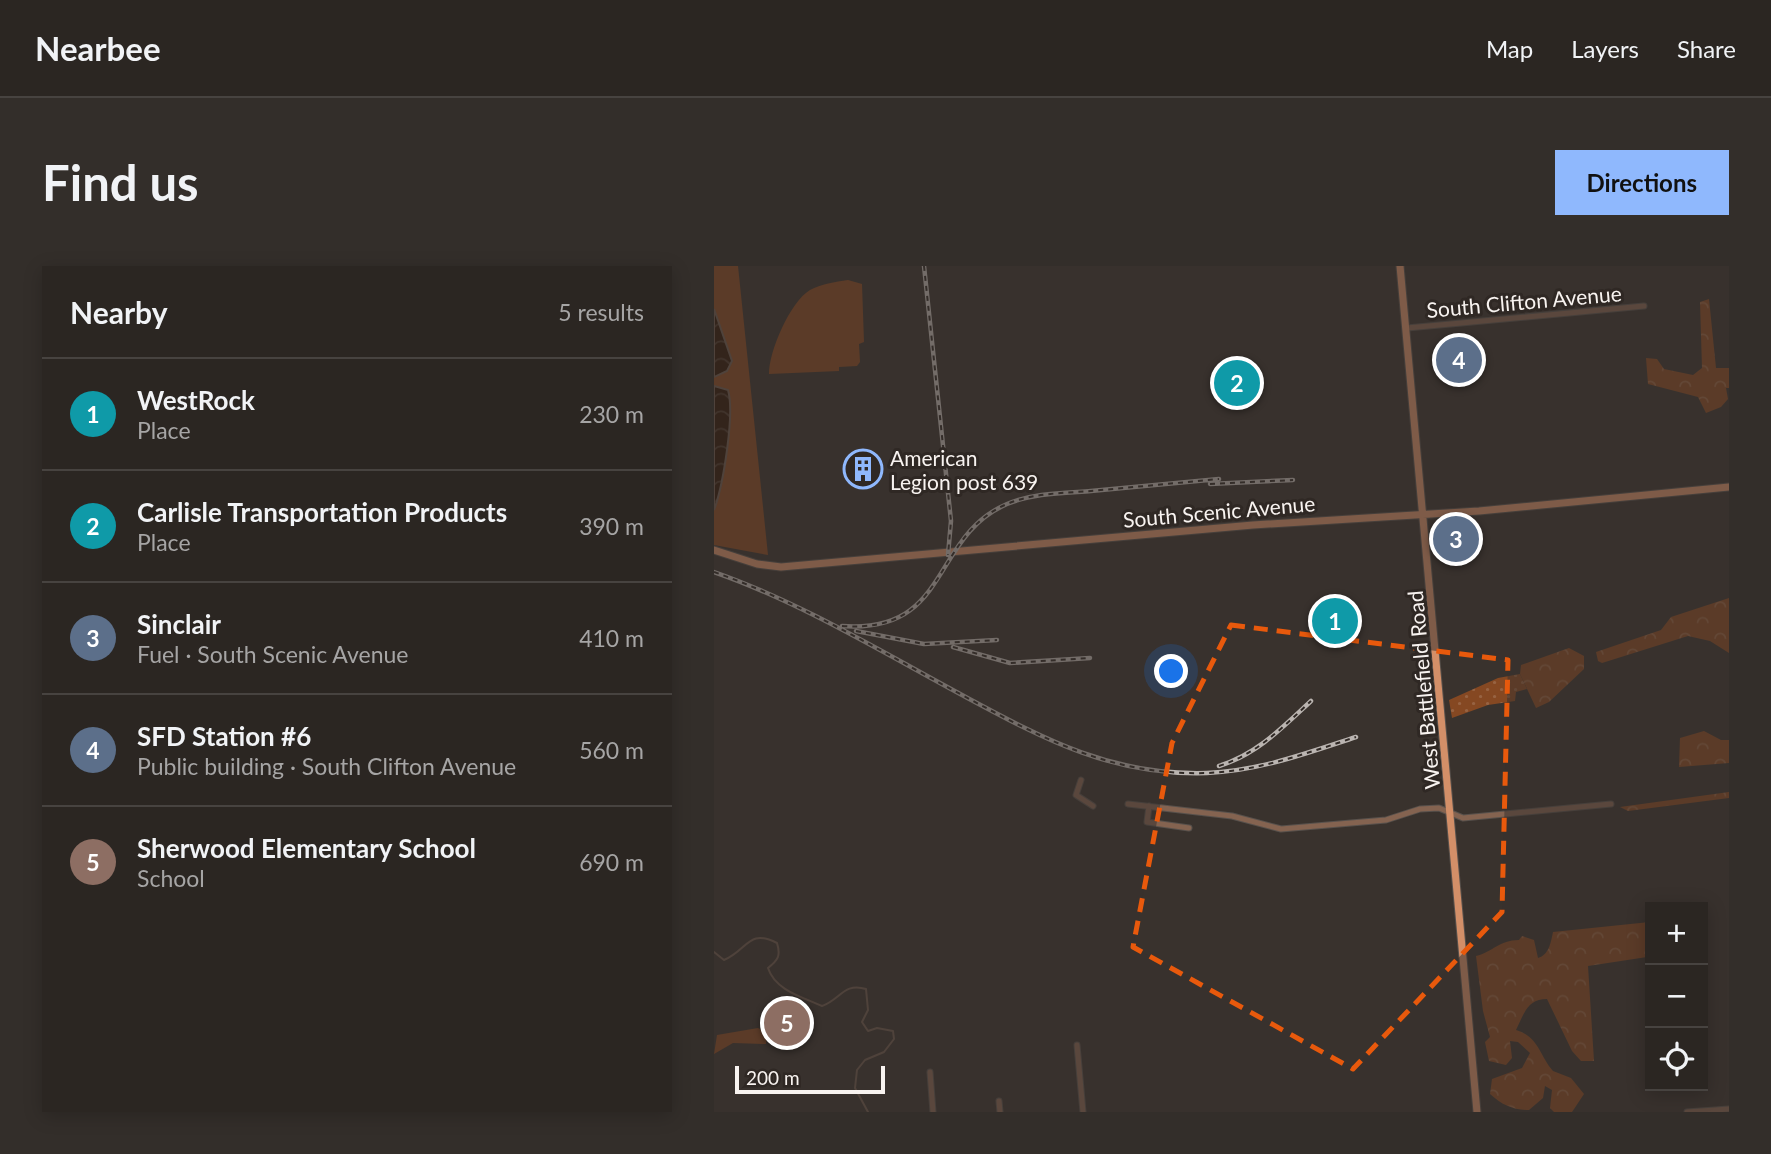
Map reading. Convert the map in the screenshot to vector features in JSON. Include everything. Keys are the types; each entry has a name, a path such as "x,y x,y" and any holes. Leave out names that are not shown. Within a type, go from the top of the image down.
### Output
{"main road":[{"name":"West Battlefield Road","path":"1400,266 1425,515 1477,1112"},
{"name":"South Scenic Avenue","path":"714,550 757,564 781,567 1252,525 1425,515 1729,487"},
{"path":"1475,1094 1486,1112"}],"street":[{"name":"South Clifton Avenue","path":"1407,328 1644,306"},
{"path":"1081,780 1076,795 1093,806"},
{"path":"1128,804 1232,816 1280,829 1386,820 1420,809 1439,808 1463,818 1611,804"},
{"path":"1149,806 1147,822 1189,828"},
{"path":"1077,1045 1083,1112"},
{"path":"930,1072 933,1112"},
{"path":"999,1101 1000,1112"},
{"path":"1687,1112 1729,1109"}],"highlighted area":[{"path":"1231,625 1508,660 1502,912 1353,1069 1133,947 1172,743"}],"green space":[{"path":"714,266 738,266 768,555 714,545"},
{"path":"848,280 862,284 864,342 859,344 860,362 857,366 839,367 839,371 769,374 782,328 802,296 819,286"},
{"path":"1709,299 1716,368 1729,368 1729,388 1726,388 1728,399 1721,407 1706,413 1698,397 1648,384 1646,358 1657,359 1664,369 1693,375 1702,368 1700,302"},
{"path":"1729,598 1729,653 1710,641 1688,636 1602,663 1598,661 1596,652 1661,630 1671,617"},
{"path":"1569,648 1584,656 1584,669 1549,702 1536,708 1520,674 1521,665"},
{"path":"1520,674 1527,689 1516,692 1515,701 1488,705 1452,718 1449,700 1498,678"},
{"path":"1704,731 1721,740 1729,740 1729,763 1679,767 1680,738"},
{"path":"1729,792 1729,798 1628,811 1620,807"},
{"path":"1645,923 1645,957 1588,966 1594,1061 1581,1061 1572,1051 1547,999 1531,1005 1516,1030 1530,1037 1553,1071 1571,1078 1584,1094 1572,1112 1554,1112 1550,1108 1552,1090 1545,1086 1543,1098 1529,1110 1508,1106 1490,1094 1492,1079 1522,1068 1530,1053 1518,1042 1510,1041 1512,1058 1506,1065 1489,1061 1485,1042 1490,1037 1483,1011 1476,956 1506,942 1519,940 1522,936 1534,940 1538,958 1547,951 1553,932"},
{"path":"758,1028 767,1033 766,1044 733,1043 714,1054 717,1035"}],"water":[{"path":"714,309 732,361 727,371 714,377"},
{"path":"714,386 728,390 730,416 724,468 714,510"}],"waterway":[{"path":"714,952 724,960 754,939 767,939 777,943 778,957 768,968 772,976 790,992 822,1006 852,988 866,989 868,1010 862,1022 868,1031 877,1028 893,1031 894,1039 884,1052 865,1060 857,1070 855,1088 868,1112"}],"railway":[{"path":"924,266 951,521 948,555"},
{"path":"842,626 877,624 903,615 922,600 964,538 982,519 1007,504 1049,494 1219,479"},
{"path":"1210,484 1293,480"},
{"path":"714,572 809,613 1050,740 1109,761 1172,772 1226,772 1283,760 1356,737"},
{"path":"856,631 924,644 997,640"},
{"path":"953,647 1010,663 1090,658"},
{"path":"1219,766 1257,747 1311,701"}],"place":[{"name":"SFD Station #6","path":"1459,360"},
{"name":"Carlisle Transportation Products","path":"1237,383"},
{"name":"American Legion post 639","path":"863,469"},
{"name":"Sinclair","path":"1456,539"},
{"name":"WestRock","path":"1335,621"},
{"name":"Sherwood Elementary School","path":"787,1023"}]}
